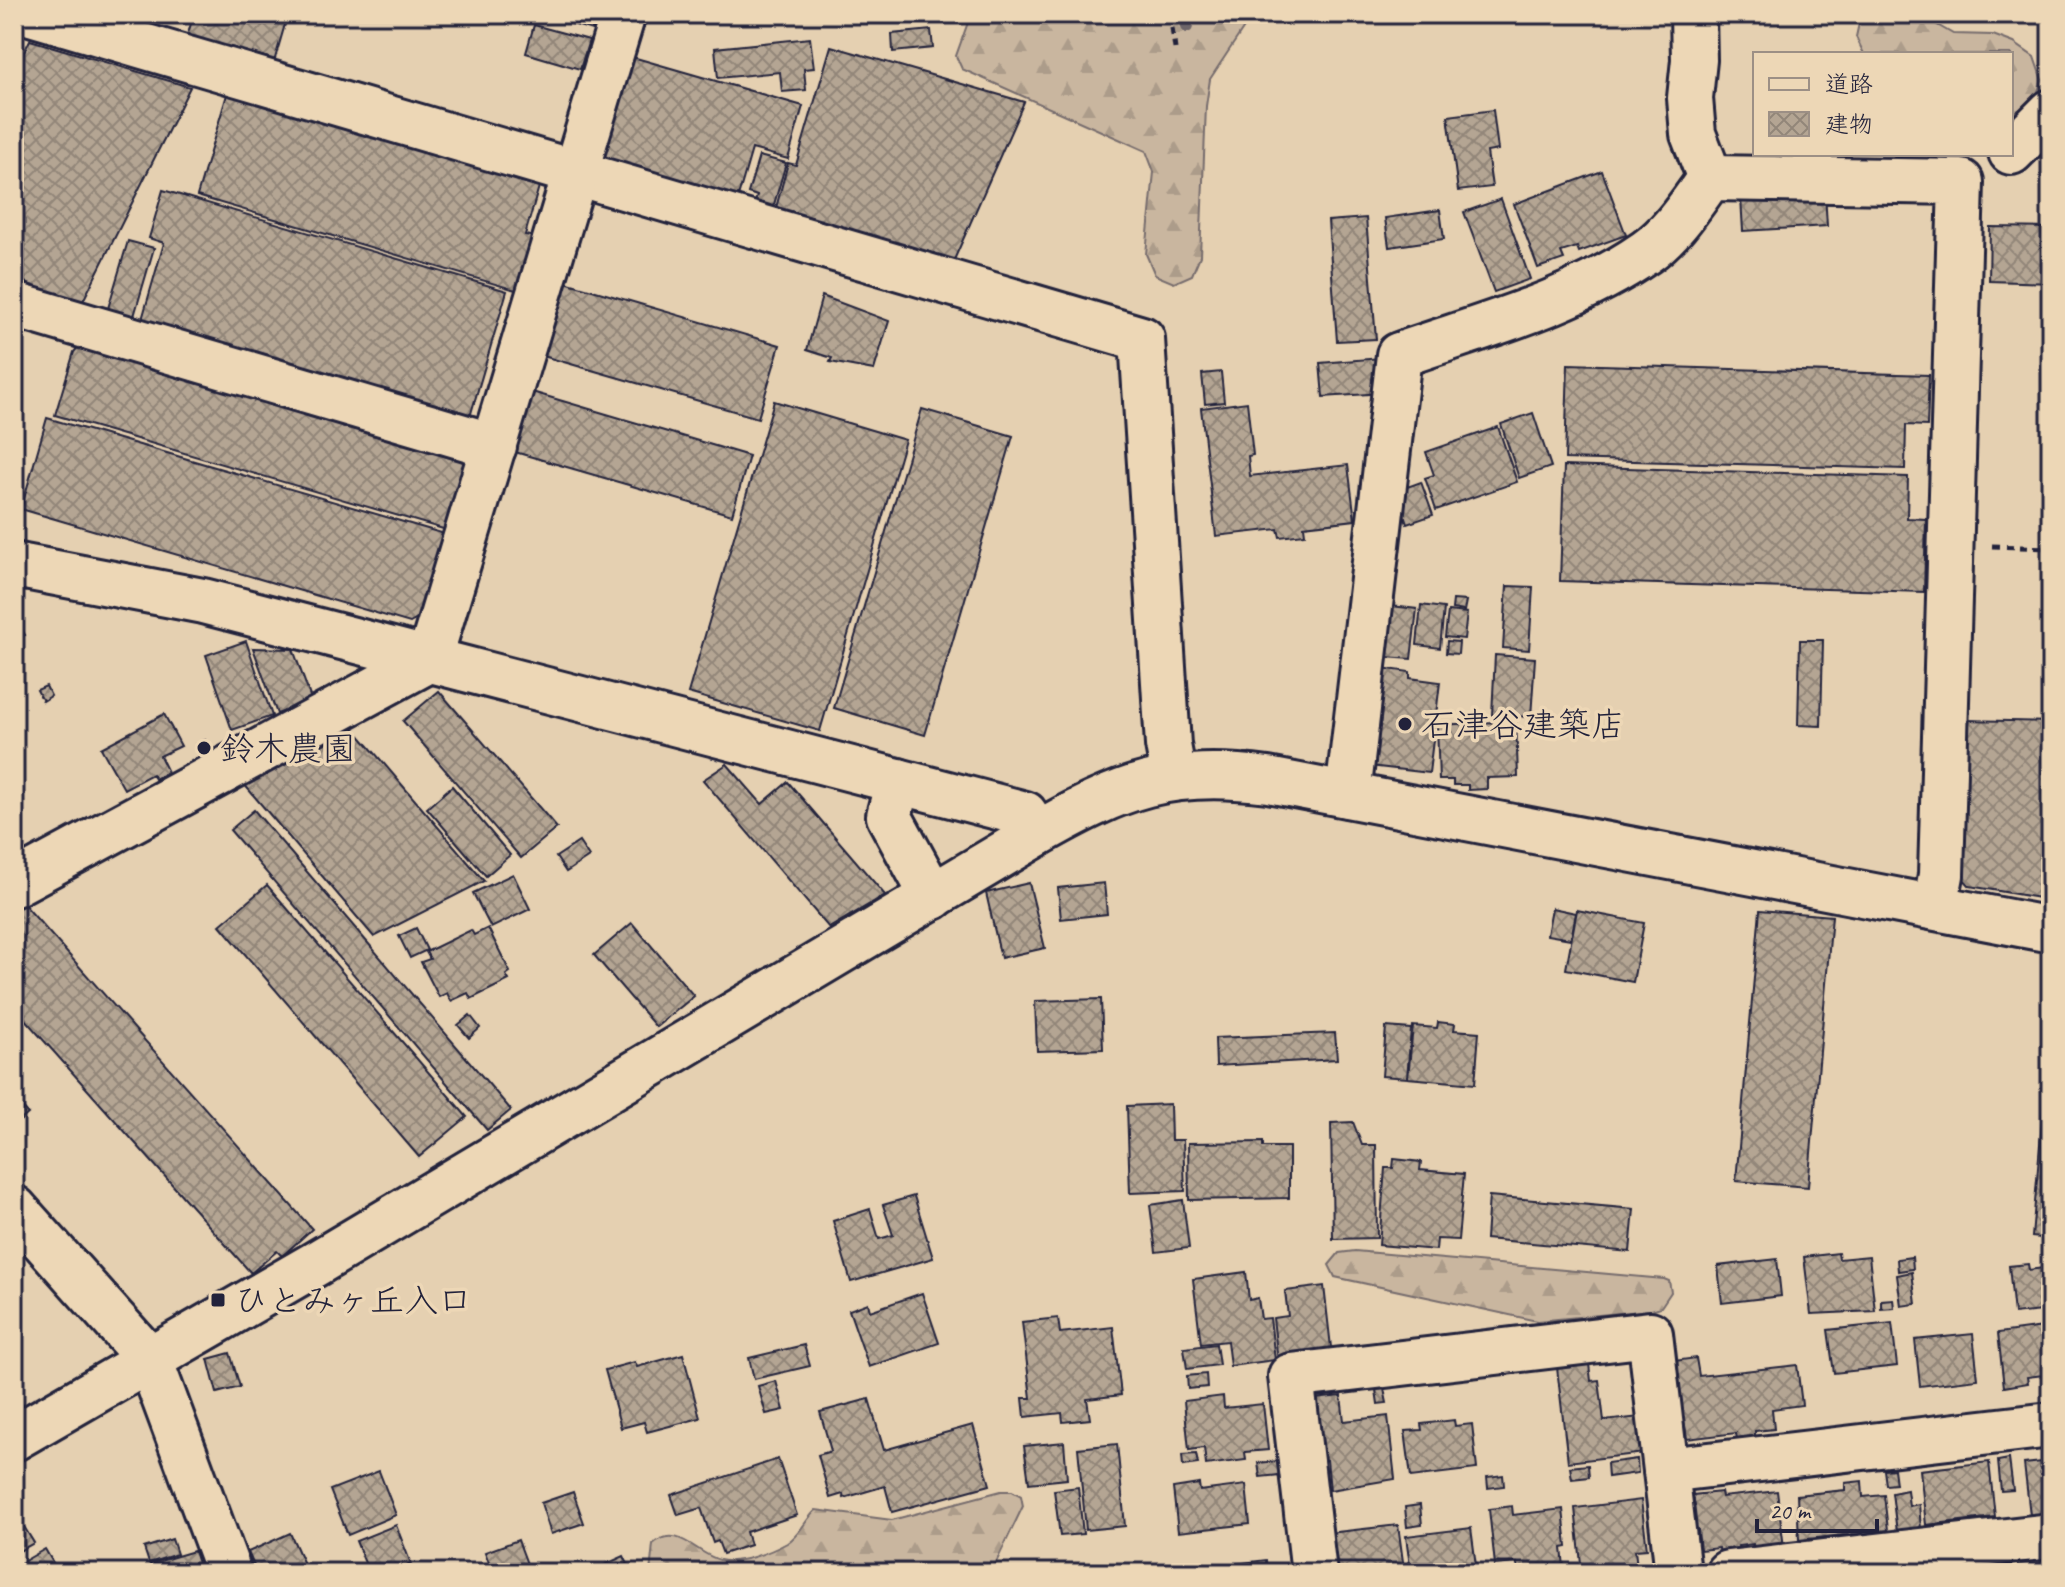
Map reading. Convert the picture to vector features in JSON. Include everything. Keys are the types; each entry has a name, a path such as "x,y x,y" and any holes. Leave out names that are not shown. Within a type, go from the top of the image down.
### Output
{"street":[{"path":"34,14 1142,339 1168,745 1174,777"},
{"path":"14,884 429,660 623,14"},
{"path":"1693,14 1694,60 1690,98 1693,134 1710,178"},
{"path":"2013,150 2051,112"},
{"path":"1710,178 1961,182 2005,156"},
{"path":"1348,795 1399,355 1539,307 1635,258 1679,221 1710,178"},
{"path":"1935,907 1941,875 1961,182"},
{"path":"14,305 494,446"},
{"path":"14,565 203,601 1025,814 1037,834"},
{"path":"14,1438 1095,800 1137,785 1174,777 1224,774 2051,930"},
{"path":"898,781 889,816 933,897"},
{"path":"14,1208 150,1360 229,1573"},
{"path":"1314,1573 1291,1376 1650,1334 1678,1573"},
{"path":"1666,1470 2051,1425"},
{"path":"1728,1573 1818,1568 2051,1536"}],"path":[{"path":"1170,14 1175,49"},
{"path":"1951,544 2051,548"}],"green space":[{"path":"971,14 1253,14 1210,79 1206,106 1200,256 1192,275 1174,283 1155,275 1146,254 1154,172 1146,151 962,69 956,56"},
{"path":"1861,14 1918,14 1953,34 1993,35 2014,43 2034,57 2042,80 2037,94 2025,108 2013,112 2013,52 1863,52 1856,37"},
{"path":"1355,1251 1664,1279 1669,1281 1671,1292 1661,1307 1651,1310 1537,1321 1335,1277 1329,1265 1339,1253"},
{"path":"1001,1491 1012,1491 1021,1496 1023,1506 991,1573 650,1573 653,1544 662,1538 679,1538 711,1557 736,1561 764,1554 787,1543 816,1510 892,1520"}],"building":[{"path":"183,14 288,14 274,62 187,37 193,17"},
{"path":"539,14 597,14 592,30"},
{"path":"534,25 589,40 580,69 526,53"},
{"path":"931,30 933,48 893,52 892,34"},
{"path":"810,38 814,68 804,69 806,90 782,92 780,72 718,78 715,48"},
{"path":"30,40 190,87 79,309 14,277 14,72"},
{"path":"831,46 1024,102 954,260 776,208 788,163 796,165"},
{"path":"629,56 803,106 788,159 752,149 738,197 605,159 601,152"},
{"path":"228,91 540,183 525,235 535,237 519,291 197,196"},
{"path":"1493,110 1498,150 1487,152 1492,187 1458,191 1448,116"},
{"path":"759,156 786,163 773,208 755,202 757,196 748,193"},
{"path":"1771,156 1816,156 1814,165 1770,160"},
{"path":"1602,171 1626,235 1579,252 1577,247 1561,252 1564,259 1538,268 1514,204"},
{"path":"163,190 507,291 467,427 139,330 164,243 149,238"},
{"path":"1825,193 1827,226 1743,231 1741,198"},
{"path":"1501,199 1530,279 1494,292 1464,212"},
{"path":"1440,210 1444,239 1389,247 1385,218"},
{"path":"1366,218 1376,339 1337,341 1328,221"},
{"path":"1990,227 2051,228 2051,283 1989,281"},
{"path":"128,241 154,248 132,323 106,315"},
{"path":"565,282 780,345 758,418 543,356"},
{"path":"822,296 889,321 874,370 830,362 832,358 807,350"},
{"path":"85,339 470,461 450,531 55,415 74,352"},
{"path":"1381,358 1384,393 1323,397 1320,363"},
{"path":"1568,364 1929,375 1927,426 1906,425 1905,469 1565,459"},
{"path":"1221,372 1224,402 1205,404 1202,374"},
{"path":"532,392 749,456 732,515 515,452"},
{"path":"774,401 905,440 820,731 688,693"},
{"path":"1247,402 1253,455 1248,456 1250,476 1348,465 1355,520 1304,526 1305,534 1280,537 1278,529 1216,536 1201,408"},
{"path":"922,409 1013,436 925,735 834,708"},
{"path":"1533,413 1551,467 1519,478 1501,424"},
{"path":"47,418 448,535 424,615 410,623 21,509"},
{"path":"1498,427 1517,482 1436,510 1425,478 1434,475 1426,452"},
{"path":"1564,466 1908,477 1907,518 1926,519 1924,592 1560,581"},
{"path":"1421,482 1433,515 1407,524 1396,491"},
{"path":"1507,586 1533,587 1529,650 1503,648"},
{"path":"1453,600 1466,601 1464,611 1452,609"},
{"path":"1421,605 1444,608 1440,648 1417,645"},
{"path":"1391,606 1417,609 1411,659 1386,657"},
{"path":"1448,611 1467,613 1464,639 1445,637"},
{"path":"16,619 25,635 14,640 14,621"},
{"path":"1800,640 1823,640 1821,726 1798,725"},
{"path":"246,641 272,716 232,730 206,655"},
{"path":"1447,641 1459,642 1458,654 1446,653"},
{"path":"253,648 293,649 312,702 277,714"},
{"path":"1495,655 1535,658 1531,717 1492,715"},
{"path":"1381,668 1410,672 1410,678 1440,682 1429,773 1370,766"},
{"path":"46,686 51,696 43,701 37,690"},
{"path":"439,691 557,828 521,858 403,721"},
{"path":"164,714 181,746 160,756 168,772 155,779 152,774 124,789 101,748"},
{"path":"1965,720 2051,722 2051,900 1970,886 1960,875"},
{"path":"1516,721 1518,777 1487,778 1487,789 1468,790 1468,785 1453,785 1453,780 1439,780 1437,725"},
{"path":"351,725 484,881 374,937 243,783"},
{"name":"鈴木農園","path":"205,740 212,752 203,757 197,744"},
{"path":"727,764 762,804 788,782 885,895 829,928 703,780"},
{"path":"452,786 510,855 486,876 427,808"},
{"path":"254,810 511,1110 487,1130 230,830"},
{"path":"579,842 589,857 566,872 556,857"},
{"path":"513,874 530,909 491,928 473,893"},
{"path":"1029,883 1045,948 1001,958 986,893"},
{"path":"1104,883 1107,914 1061,919 1058,888"},
{"path":"267,885 467,1117 419,1157 220,925"},
{"path":"22,902 312,1229 282,1256 277,1251 251,1273 14,1007 14,909"},
{"path":"1552,908 1576,913 1571,939 1547,935"},
{"path":"1577,910 1644,923 1633,982 1566,969"},
{"path":"1760,910 1832,916 1808,1187 1736,1181"},
{"path":"632,923 694,996 656,1027 594,955"},
{"path":"416,928 427,950 410,958 399,936"},
{"path":"488,928 510,972 506,975 509,980 471,999 468,993 451,1001 447,993 439,997 421,962 430,959 426,952 471,930 474,935"},
{"path":"1101,999 1103,1049 1037,1051 1035,1001"},
{"path":"470,1015 480,1028 469,1038 458,1025"},
{"path":"2051,1018 2051,1239 2032,1237"},
{"path":"1438,1022 1455,1024 1454,1030 1479,1032 1475,1084 1408,1078 1413,1026 1437,1028"},
{"path":"1386,1027 1411,1029 1407,1078 1382,1076"},
{"path":"1335,1033 1337,1059 1216,1066 1215,1038"},
{"path":"14,1098 28,1114 14,1126"},
{"path":"1170,1104 1171,1140 1183,1140 1185,1191 1130,1193 1127,1106"},
{"path":"1353,1122 1362,1145 1376,1145 1377,1238 1333,1239 1331,1123"},
{"path":"1263,1142 1263,1147 1289,1147 1289,1198 1189,1200 1188,1143"},
{"path":"1394,1159 1421,1162 1420,1170 1464,1174 1458,1240 1437,1239 1436,1250 1379,1245 1385,1168 1393,1168"},
{"path":"914,1196 933,1258 851,1282 833,1221 870,1209 879,1239 893,1235 883,1205"},
{"path":"1489,1196 1634,1209 1630,1252 1486,1239"},
{"path":"1183,1200 1189,1248 1156,1252 1150,1205"},
{"path":"1838,1253 1839,1259 1869,1256 1875,1311 1811,1314 1804,1257"},
{"path":"1912,1257 1913,1269 1898,1271 1897,1259"},
{"path":"1777,1259 1781,1296 1722,1303 1718,1266"},
{"path":"2028,1264 2029,1270 2051,1267 2051,1310 2014,1314 2009,1266"},
{"path":"1246,1272 1249,1300 1258,1298 1261,1319 1270,1318 1275,1360 1230,1366 1227,1341 1201,1344 1193,1279"},
{"path":"1912,1272 1916,1304 1901,1306 1897,1275"},
{"path":"1324,1286 1332,1356 1278,1362 1273,1318 1288,1316 1285,1291"},
{"path":"922,1293 939,1343 869,1367 849,1310 868,1303 870,1311"},
{"path":"1893,1299 1894,1308 1881,1309 1881,1300"},
{"path":"1058,1318 1060,1333 1113,1327 1121,1395 1087,1399 1090,1419 1063,1422 1062,1413 1025,1417 1023,1398 1031,1398 1022,1322"},
{"path":"1892,1323 1897,1366 1834,1373 1828,1330"},
{"path":"2051,1326 2051,1374 2027,1377 2028,1383 2004,1387 1998,1333"},
{"path":"1973,1334 1978,1379 1920,1386 1915,1340"},
{"path":"1216,1344 1219,1365 1187,1369 1184,1348"},
{"path":"804,1345 810,1366 754,1379 749,1358"},
{"path":"230,1353 240,1387 217,1393 208,1359"},
{"path":"683,1354 700,1418 647,1432 644,1422 621,1428 605,1370 635,1362 637,1367"},
{"path":"1588,1355 1591,1381 1599,1380 1604,1421 1640,1417 1645,1453 1568,1462 1556,1359"},
{"path":"1696,1358 1699,1376 1797,1365 1802,1405 1772,1409 1774,1429 1755,1431 1755,1436 1737,1439 1736,1433 1687,1439 1684,1419 1673,1420 1666,1362"},
{"path":"1206,1374 1207,1387 1188,1389 1187,1376"},
{"path":"776,1381 784,1410 766,1414 758,1386"},
{"path":"1384,1389 1387,1403 1378,1404 1376,1390"},
{"path":"1223,1396 1224,1408 1263,1404 1268,1450 1245,1452 1246,1460 1206,1465 1204,1448 1189,1450 1184,1401"},
{"path":"1341,1396 1344,1421 1388,1416 1395,1479 1330,1490 1327,1460 1313,1462 1315,1399"},
{"path":"869,1399 884,1450 973,1425 990,1485 892,1512 885,1486 844,1498 843,1494 830,1498 818,1455 831,1451 820,1412"},
{"path":"1454,1420 1455,1426 1472,1424 1477,1469 1411,1477 1405,1431 1422,1430 1421,1424"},
{"path":"1064,1442 1067,1479 1029,1483 1024,1446"},
{"path":"1117,1444 1125,1526 1086,1530 1078,1448"},
{"path":"1196,1454 1198,1464 1183,1466 1182,1455"},
{"path":"778,1459 797,1515 746,1532 750,1545 723,1554 718,1541 713,1543 701,1508 678,1515 671,1495"},
{"path":"1637,1459 1638,1473 1608,1477 1607,1463"},
{"path":"2009,1459 2013,1490 2001,1491 1998,1461"},
{"path":"1277,1461 1279,1475 1260,1477 1258,1463"},
{"path":"2051,1461 2051,1513 2030,1515 2024,1464"},
{"path":"1989,1462 1995,1517 1926,1525 1920,1470"},
{"path":"1588,1465 1589,1477 1572,1479 1570,1467"},
{"path":"1894,1469 1896,1484 1886,1485 1884,1470"},
{"path":"379,1471 396,1515 348,1535 330,1490"},
{"path":"1503,1475 1504,1486 1488,1488 1487,1477"},
{"path":"1862,1481 1863,1497 1884,1495 1888,1530 1799,1540 1797,1495 1845,1490 1845,1483"},
{"path":"1199,1484 1200,1491 1246,1485 1250,1524 1178,1532 1173,1488"},
{"path":"1078,1487 1083,1534 1060,1536 1054,1490"},
{"path":"1907,1490 1909,1506 1919,1504 1921,1529 1897,1532 1892,1493"},
{"path":"1777,1491 1784,1548 1754,1552 1753,1544 1738,1546 1739,1553 1720,1555 1719,1548 1700,1550 1698,1530 1687,1531 1684,1507 1695,1506 1693,1495 1721,1492 1722,1497"},
{"path":"573,1492 584,1523 551,1534 541,1503"},
{"path":"1641,1500 1647,1549 1635,1550 1637,1567 1582,1573 1575,1508"},
{"path":"14,1502 19,1510 15,1512 34,1543 14,1554"},
{"path":"1420,1505 1422,1525 1407,1527 1405,1507"},
{"path":"1512,1506 1513,1515 1563,1509 1567,1547 1562,1548 1564,1567 1518,1568 1517,1563 1495,1565 1489,1509"},
{"path":"396,1525 411,1564 389,1573 369,1573 356,1541"},
{"path":"1398,1525 1404,1569 1393,1570 1393,1573 1325,1573 1320,1534"},
{"path":"1471,1528 1477,1573 1411,1573 1406,1536"},
{"path":"290,1533 308,1573 257,1573 248,1552"},
{"path":"172,1539 177,1554 149,1563 144,1548"},
{"path":"518,1540 527,1564 493,1573 485,1552"},
{"path":"45,1549 59,1573 14,1573 14,1567"},
{"path":"194,1551 201,1573 153,1573 150,1564"},
{"path":"624,1556 632,1573 586,1573"},
{"path":"1266,1560 1267,1573 1179,1573 1179,1571"}],"waterway":[{"path":"1185,14 1187,27"}],"place":[{"name":"石津谷建築店","path":"1405,724"},
{"name":"鈴木農園","path":"204,748"},
{"name":"ひとみヶ丘入口","path":"218,1300"}]}
